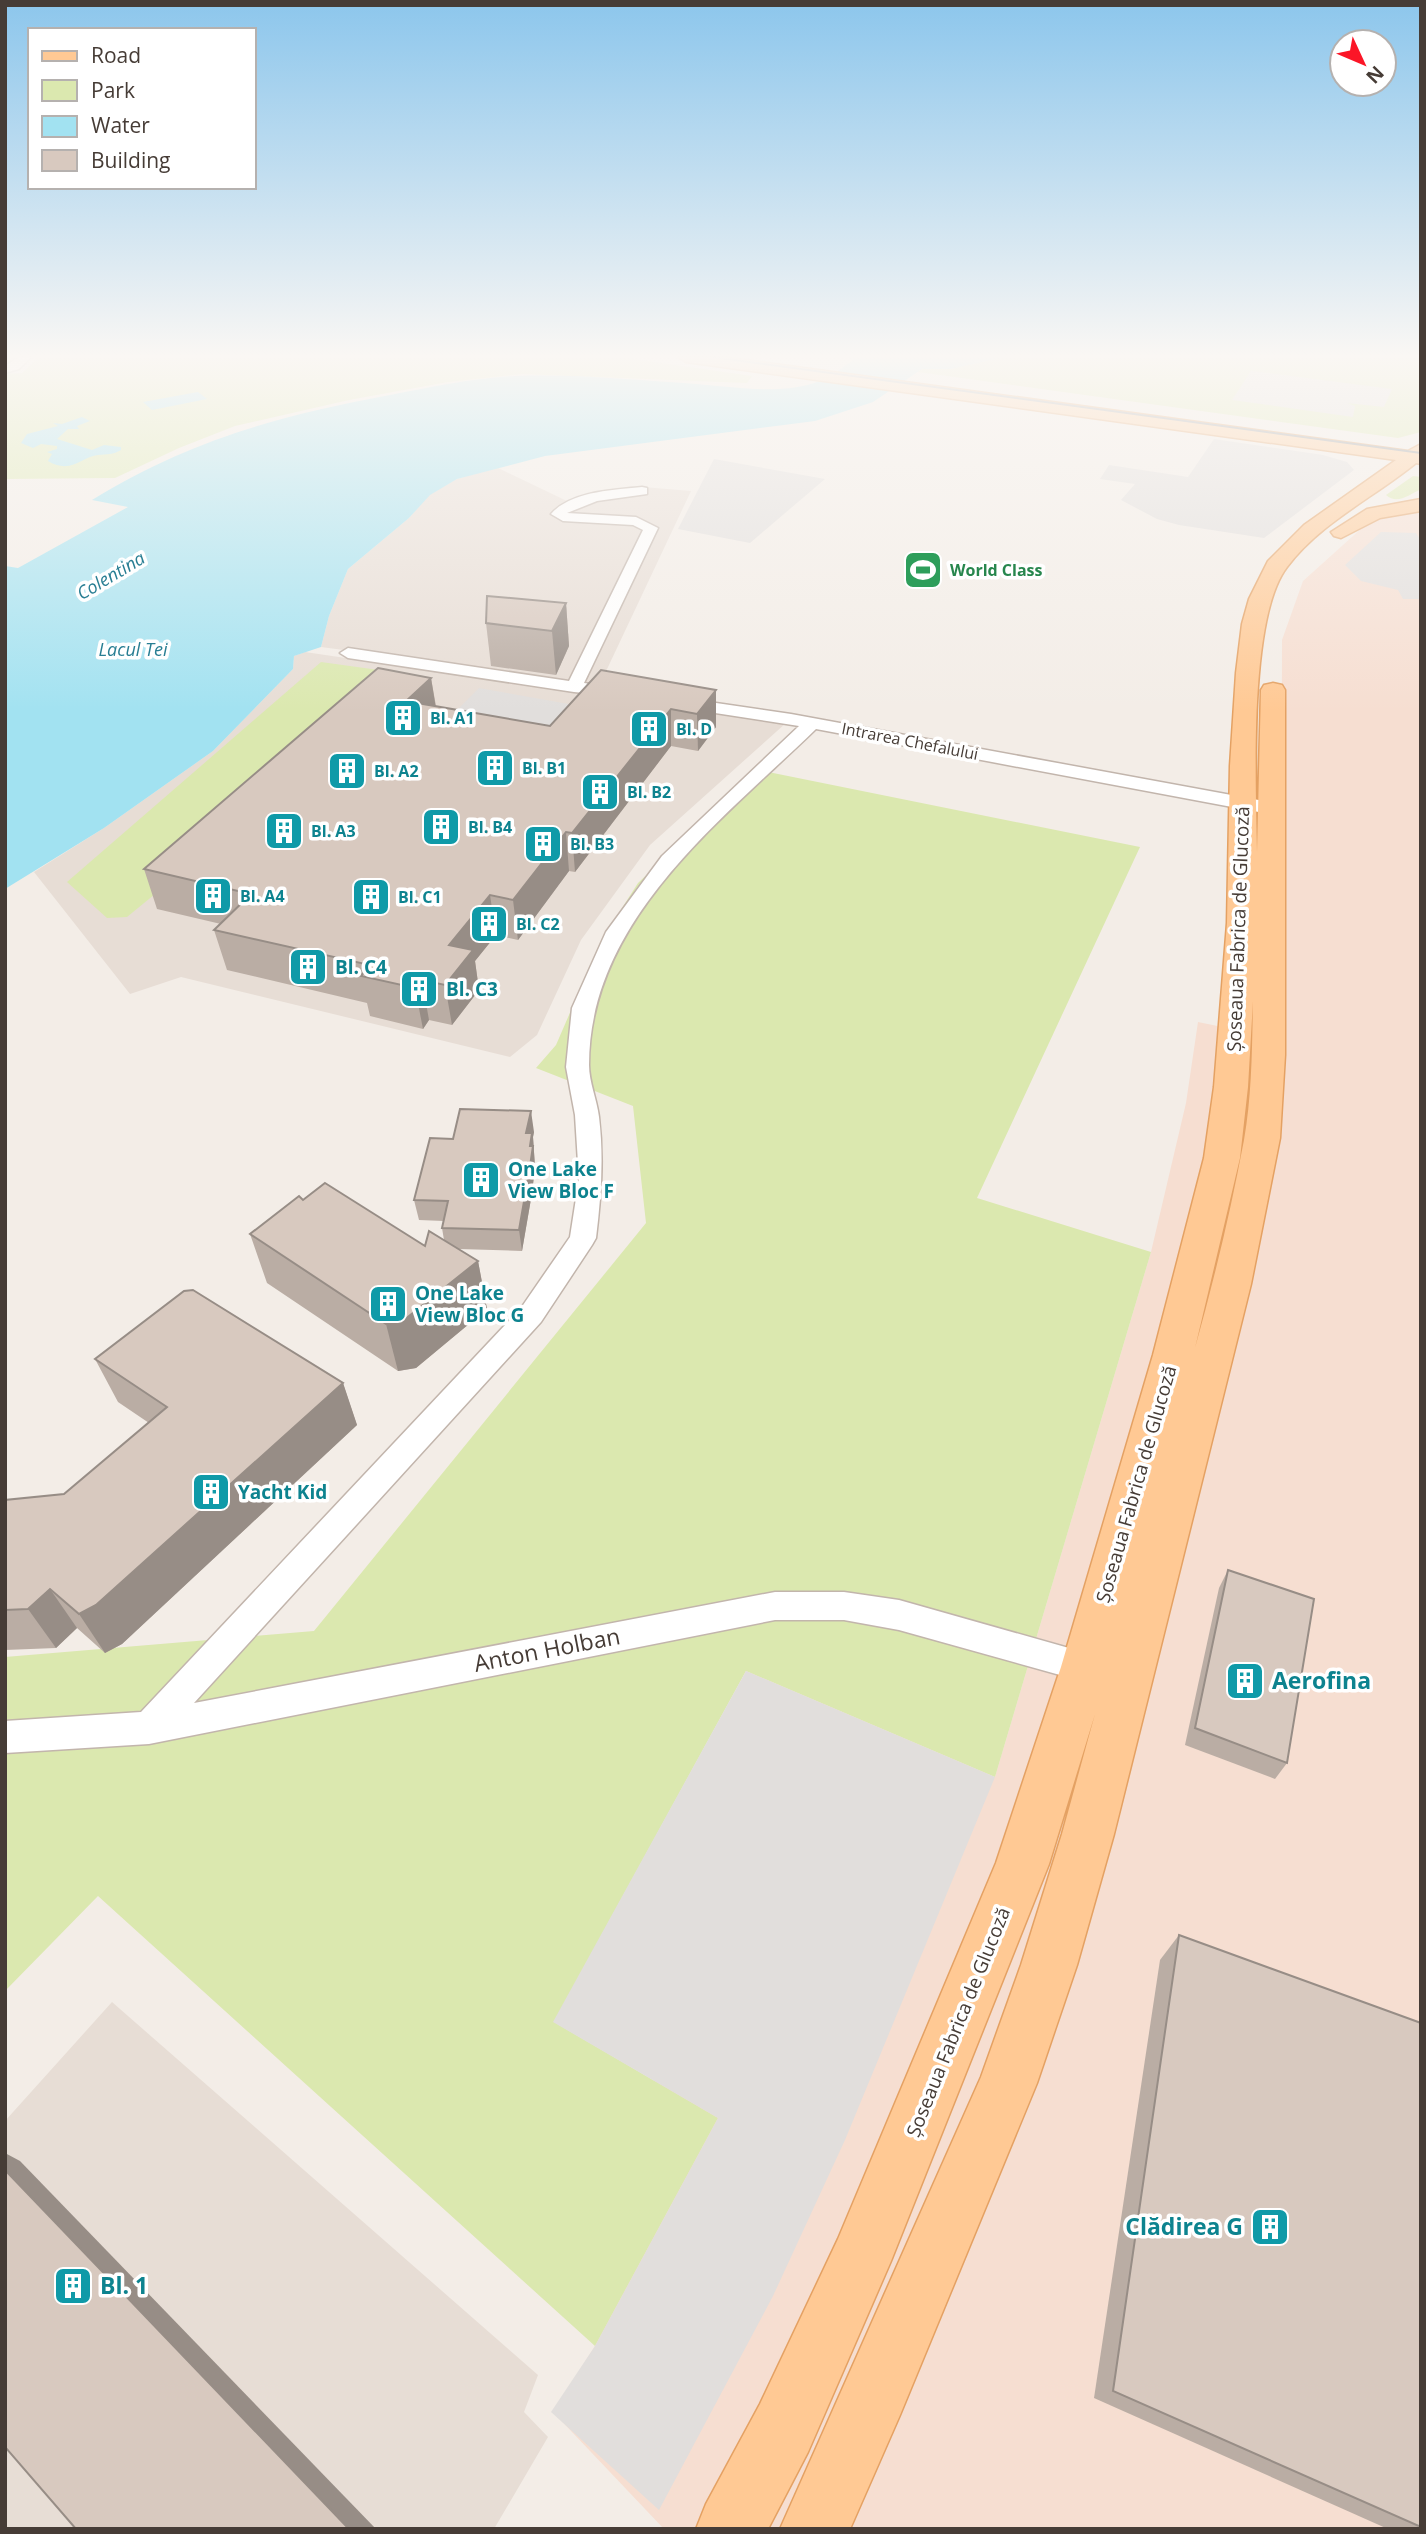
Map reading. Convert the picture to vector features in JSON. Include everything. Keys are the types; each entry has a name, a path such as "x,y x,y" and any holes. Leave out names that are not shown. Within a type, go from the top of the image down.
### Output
{"main road":[{"name":"Șoseaua Fabrica de Glucoză","path":"815,2529 877,2392 1008,2083 1049,1965 1088,1834 1170,1529 1232,1284 1262,1138 1268,1055 1259,806 1243,766 1253,624 1260,599 1276,566 1295,544 1311,529 1389,475"},
{"path":"1383,480 1374,493 1377,499 1413,506"},
{"name":"Șoseaua Fabrica de Glucoză","path":"731,2529 784,2428 860,2261 948,2048 1022,1864 1085,1667 1176,1342 1222,1158 1231,1087 1242,923 1259,806 1275,628 1289,589 1323,546 1368,515 1413,506"}],"street":[{"path":"574,687 651,528 636,521 562,517 558,514 565,508 601,496 642,491"},
{"path":"348,653 643,697"},
{"name":"Intrarea Chefalului","path":"671,701 812,723 1259,806"},
{"path":"149,1728 531,1315 583,1238 591,1179 587,1115 577,1067 583,1009 616,932 669,860 812,723"},
{"name":"Anton Holban","path":"5,1737 149,1728 775,1606 844,1606 899,1615 1085,1667"}],"shaded area":[{"path":"469,475 513,475 569,502 643,487 691,491 600,684 321,647 329,616 348,569 409,518 430,494"},
{"path":"706,475 804,475 825,479 750,543 678,529"},
{"path":"1102,475 1347,475 1264,538 1157,519 1121,500 1135,484 1100,479"},
{"path":"1421,510 1421,2529 664,2529 553,2412 595,2346 746,1671 995,1777 1151,1252 1186,1103 1198,1022 1281,1039 1282,640 1303,581 1373,518"},
{"path":"1381,532 1416,533 1421,541 1421,599 1403,599 1398,590 1361,581 1345,565"},
{"path":"305,652 786,723 650,845 581,940 537,1035 510,1057 181,977 130,994 34,872 104,828 213,751 293,669 294,656"},
{"path":"479,688 597,709 567,744 445,722"},
{"path":"746,1671 995,1777 845,2140 773,2296 659,2510 551,2412 595,2346 718,2118 553,2022"},
{"path":"112,2002 538,2375 524,2412 548,2437 494,2529 5,2529 5,2121"}],"green space":[{"path":"5,475 121,475 115,478 5,479"},
{"path":"1413,476 1421,477 1421,489 1399,499 1386,495"},
{"path":"321,662 422,676 127,917 107,918 67,882"},
{"path":"758,770 1140,847 977,1198 1151,1252 995,1777 746,1671 554,2022 718,2118 595,2346 98,1896 5,1991 5,1657 314,1631 646,1223 633,1106 536,1068 556,1045 601,941 638,883"}],"water":[{"name":"Lacul Tei","path":"135,475 471,475 457,479 430,495 409,518 348,569 329,616 321,647 294,656 293,669 213,751 104,828 5,889 5,566 18,568 128,507 92,500"}],"building":[{"path":"487,596 566,603 552,631 486,623"},
{"path":"378,668 431,678 406,701 550,726 601,670 716,690 697,714 671,709 572,833 566,832 513,900 490,895 449,945 473,950 445,985 422,980 415,988 361,976 370,965 214,930 251,894 144,869"},
{"name":"One Lake View Bloc F","path":"460,1109 531,1111 526,1133 532,1133 530,1146 533,1146 519,1230 442,1228 448,1201 414,1200 430,1138 453,1139"},
{"path":"325,1183 425,1246 429,1231 478,1261 404,1320 386,1324 250,1234 299,1196 303,1200"},
{"name":"Yacht Kid","path":"193,1290 343,1383 96,1605 79,1614 50,1589 28,1609 5,1610 5,1500 64,1494 167,1407 95,1359 184,1291"},
{"name":"Aerofina","path":"1228,1570 1314,1599 1287,1763 1195,1728"},
{"name":"Clădirea G","path":"1179,1935 1421,2023 1421,2527 1113,2391"},
{"name":"Bl. 1","path":"5,2170 349,2529 76,2529 5,2447"}],"place":[{"name":"World Class","path":"923,570"},
{"name":"Bl. A1","path":"403,718"},
{"name":"Bl. D","path":"649,729"},
{"name":"Bl. B1","path":"495,768"},
{"name":"Bl. A2","path":"347,771"},
{"name":"Bl. B2","path":"600,792"},
{"name":"Bl. B4","path":"441,827"},
{"name":"Bl. A3","path":"284,831"},
{"name":"Bl. B3","path":"543,844"},
{"name":"Bl. A4","path":"213,896"},
{"name":"Bl. C1","path":"371,897"},
{"name":"Bl. C2","path":"489,924"},
{"name":"Bl. C4","path":"308,967"},
{"name":"Bl. C3","path":"419,989"},
{"name":"One Lake View Bloc F","path":"481,1180"},
{"name":"One Lake View Bloc G","path":"388,1304"},
{"name":"Yacht Kid","path":"211,1492"},
{"name":"Aerofina","path":"1245,1681"},
{"name":"Clădirea G","path":"1270,2227"},
{"name":"Bl. 1","path":"73,2286"}],"water label":[{"name":"Colentina","path":"111,576"}]}
